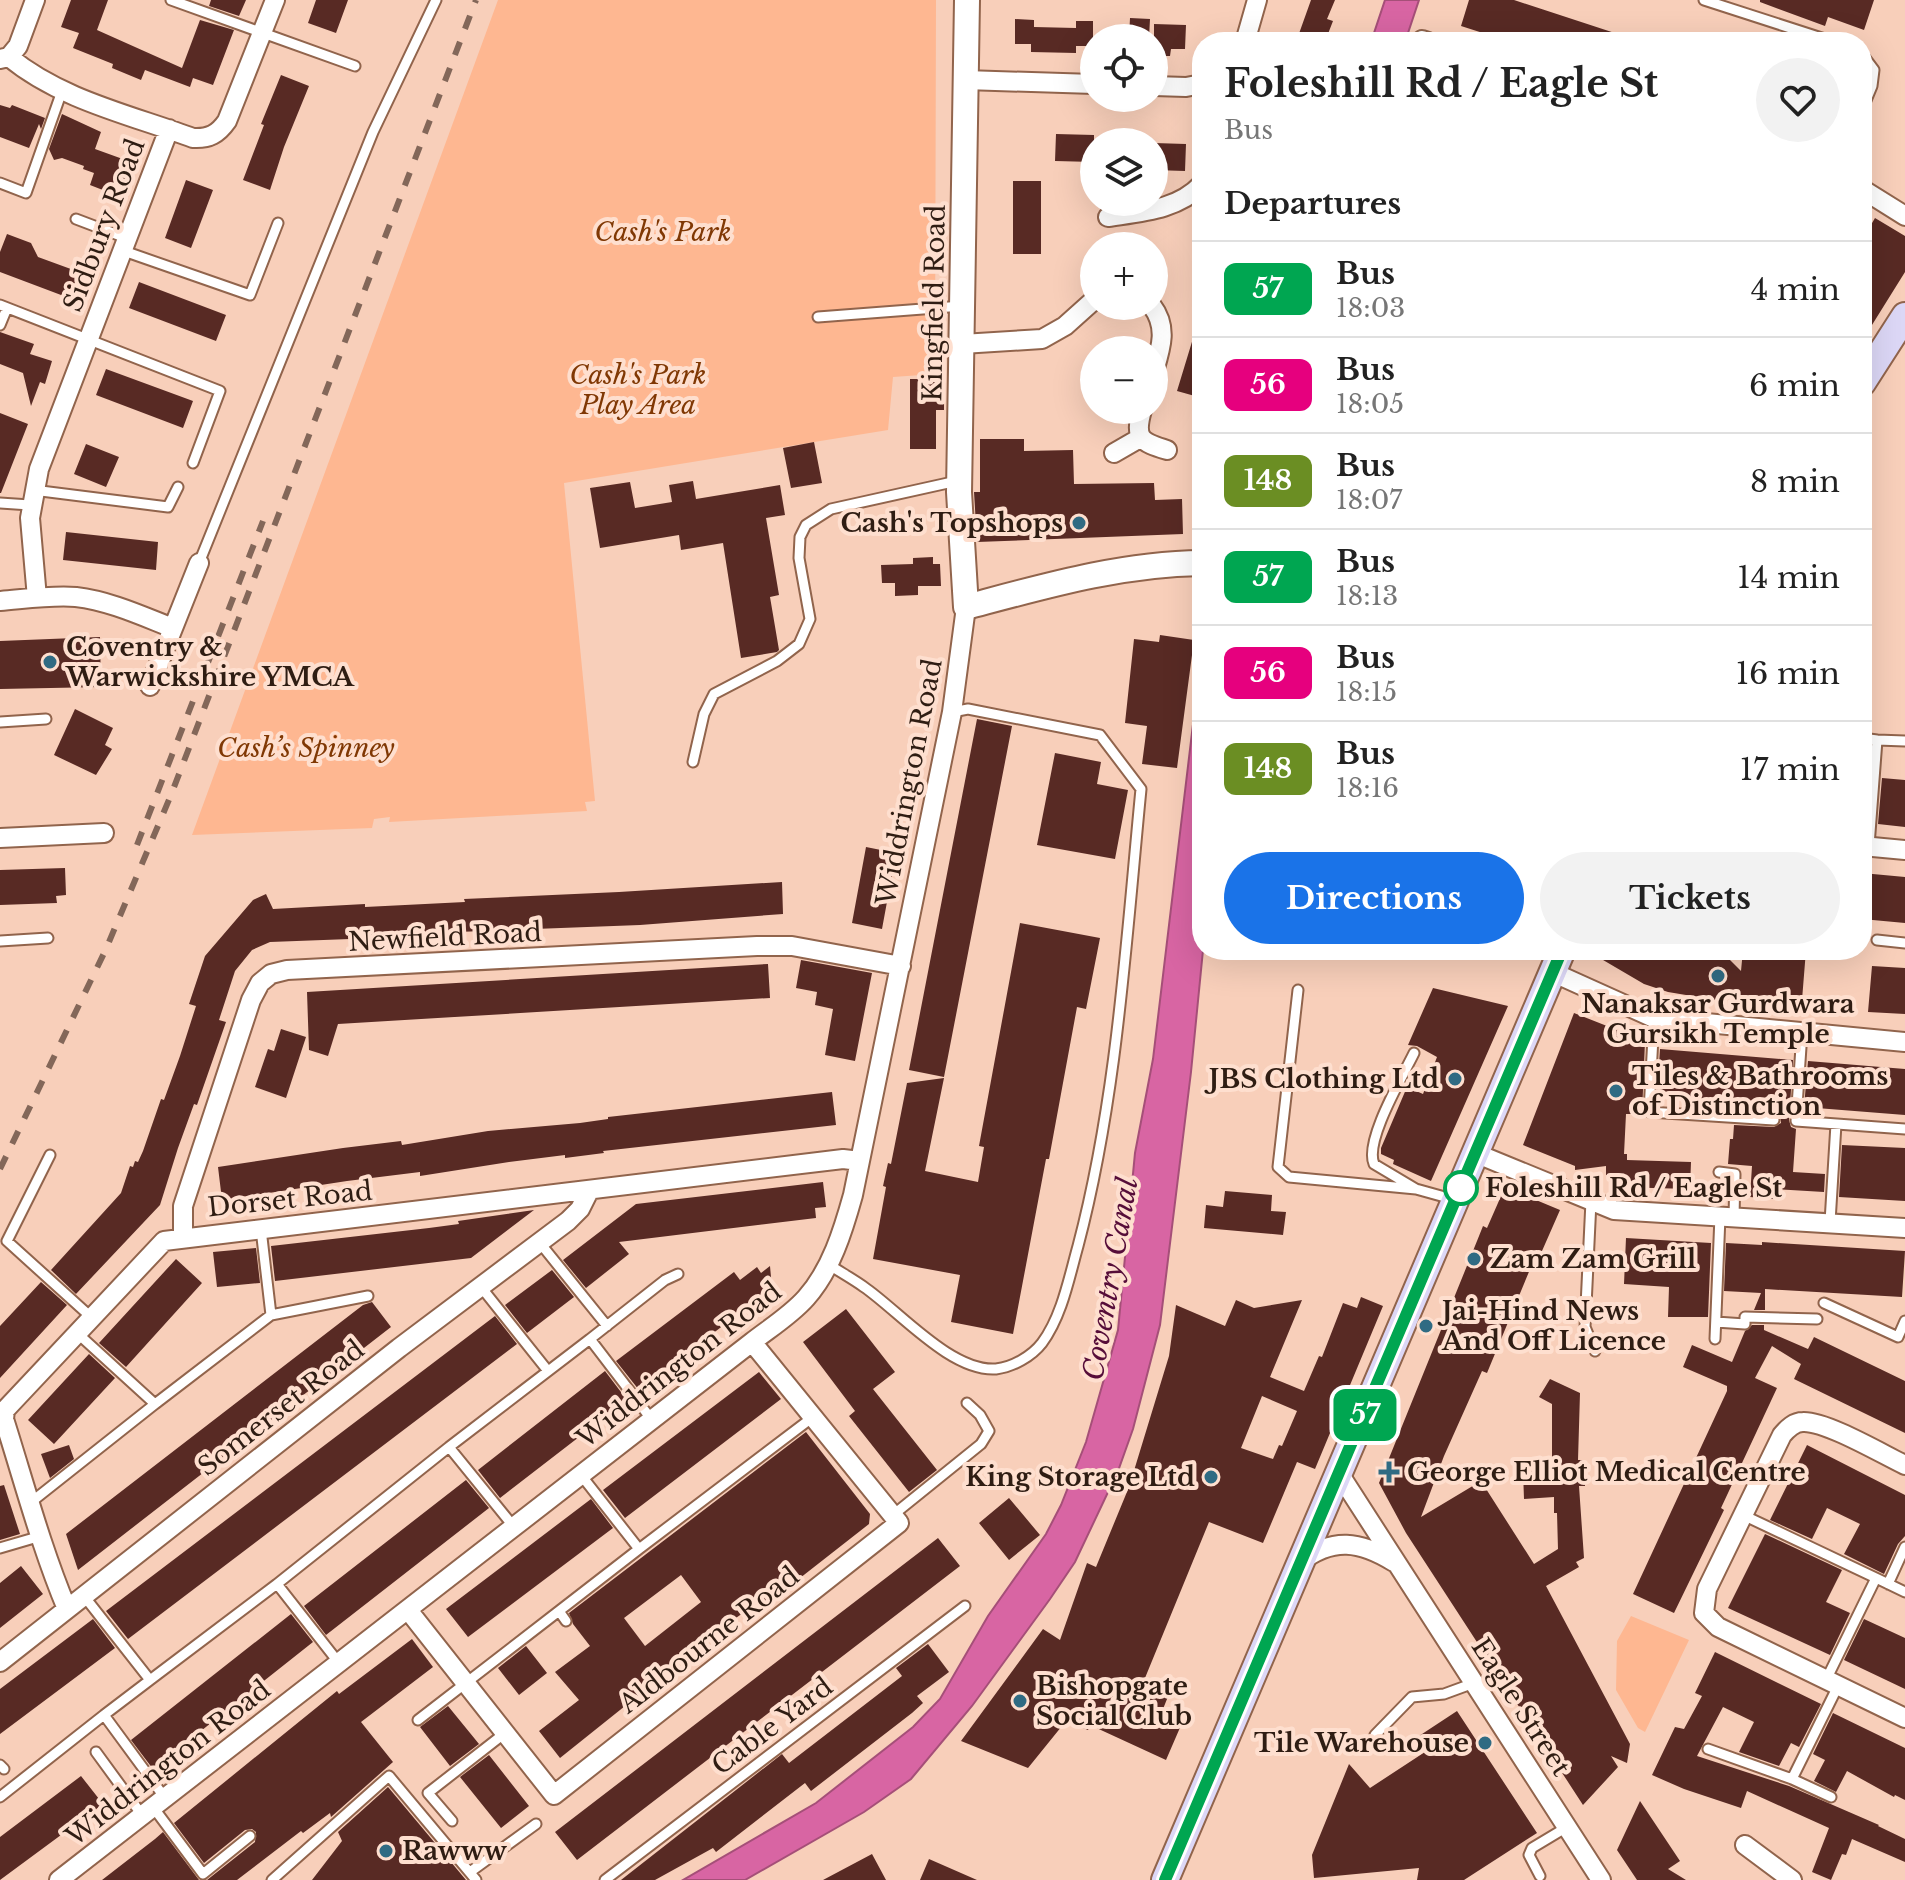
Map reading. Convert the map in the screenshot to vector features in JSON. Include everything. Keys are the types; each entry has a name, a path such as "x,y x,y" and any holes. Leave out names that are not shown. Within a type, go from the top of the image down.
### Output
{"main road":[{"path":"1872,367 1905,316"},
{"path":"1165,1880 1340,1475 1555,960"}],"street":[{"path":"35,0 18,46 4,58 62,91 193,138 211,136 220,131 227,121 275,0"},
{"name":"Kingfield Road","path":"966,607 959,480 967,0"},
{"path":"1248,32 1257,0"},
{"path":"965,80 1080,84"},
{"path":"1168,87 1192,88"},
{"name":"Sidbury Road","path":"37,598 32,498 39,469 169,129"},
{"path":"1108,217 1158,209 1192,194"},
{"path":"1872,195 1905,216"},
{"path":"962,344 1042,339 1065,326 1080,313"},
{"path":"1139,424 1140,438 1167,450"},
{"path":"1114,453 1140,438"},
{"path":"150,686 199,563"},
{"path":"966,607 1095,573 1192,563"},
{"path":"0,601 72,597 132,612 173,628"},
{"name":"Widdrington Road","path":"59,1880 752,1342 800,1304 817,1284 846,1220 860,1161 952,712 966,607"},
{"path":"0,838 104,833"},
{"path":"1872,847 1905,850"},
{"name":"Newfield Road","path":"183,1237 183,1206 231,1059 251,1000 260,983 271,974 287,970 757,946 792,946 901,966"},
{"path":"1559,960 1654,1018 1905,1042"},
{"path":"1475,1153 1614,1210 1905,1228"},
{"name":"Dorset Road","path":"67,1609 30,1503 4,1419 5,1410 164,1241 843,1159 860,1161"},
{"name":"Somerset Road","path":"0,1662 399,1348 568,1221 580,1209 589,1191"},
{"path":"752,1342 893,1515"},
{"path":"1905,1465 1822,1425 1799,1422 1789,1427 1782,1435 1707,1589 1704,1613 1718,1627 1905,1718"},
{"name":"Eagle Street","path":"1340,1475 1601,1880"},
{"name":"Aldbourne Road","path":"408,1610 554,1795 899,1523 893,1515"},
{"path":"1300,1562 1311,1553 1341,1544 1364,1546 1396,1563"},
{"path":"1745,1845 1792,1880"}],"lane":[{"path":"171,0 355,66"},
{"path":"199,563 373,132 436,0"},
{"path":"1704,0 1803,32"},
{"path":"0,183 26,193 62,91"},
{"path":"76,219 124,244 250,295 278,223"},
{"path":"0,325 4,306"},
{"name":"Sidbury Road","path":"4,306 220,391 193,463"},
{"path":"818,317 962,306"},
{"path":"693,762 704,714 714,694 777,661 799,644 810,619 799,558 800,537 806,525 831,509 959,480"},
{"path":"0,503 32,498 168,507 178,487"},
{"path":"828,1264 875,1295 943,1350 961,1361 996,1369 1010,1366 1033,1353 1049,1332 1062,1301 1087,1212 1119,1019 1141,789 1100,735 968,709 952,712"},
{"path":"0,722 46,719"},
{"path":"1872,739 1905,741"},
{"path":"1872,784 1877,740"},
{"path":"0,941 48,938"},
{"path":"1877,940 1905,943"},
{"path":"1298,990 1278,1167 1289,1177 1416,1189 1456,1200"},
{"path":"1654,1018 1649,1112 1774,1120"},
{"path":"1802,1032 1796,1121 1905,1129"},
{"path":"1414,1053 1379,1128 1371,1157 1374,1164 1416,1189"},
{"path":"1830,1222 1836,1124"},
{"path":"50,1155 7,1241 91,1317"},
{"path":"1715,1339 1727,1217 1735,1174 1719,1172"},
{"path":"1591,1201 1585,1327 1595,1351"},
{"path":"261,1229 271,1315"},
{"path":"540,1243 607,1326"},
{"path":"0,1797 665,1280 678,1274"},
{"path":"481,1287 548,1371"},
{"path":"30,1503 271,1315 368,1296"},
{"path":"1824,1303 1901,1339 1905,1321"},
{"path":"1716,1322 1745,1324 1745,1317 1817,1319"},
{"path":"76,1332 155,1404"},
{"path":"590,1339 652,1420"},
{"path":"893,1515 981,1444 989,1431 980,1415 967,1403"},
{"path":"418,1720 813,1417"},
{"path":"449,1447 514,1527"},
{"path":"581,1475 639,1549"},
{"path":"1743,1515 1905,1592"},
{"path":"0,1548 41,1536"},
{"path":"1888,1584 1905,1547"},
{"path":"1792,1779 1876,1578"},
{"path":"277,1584 339,1663"},
{"path":"84,1596 150,1680"},
{"name":"Cable Yard","path":"605,1880 965,1606"},
{"path":"559,1611 566,1621"},
{"path":"1375,1735 1412,1697 1444,1694 1474,1683"},
{"path":"104,1715 153,1807 199,1877 250,1836"},
{"path":"452,1821 428,1793 505,1733"},
{"path":"1708,1749 1792,1779 1831,1797"},
{"path":"96,1752 153,1807"},
{"path":"272,1880 389,1776 473,1876 536,1824"},
{"path":"1540,1876 1529,1855 1532,1848 1567,1827"}],"green space":[{"name":"Cash's Park","path":"498,0 936,0 935,374 893,377 888,430 564,483 595,801 585,802 587,811 389,822 390,817 374,819 372,828 192,835"},
{"path":"1631,1616 1689,1640 1645,1732 1638,1728 1616,1690 1617,1641"}],"shaded area":[{"path":"1385,0 1419,0 1408,32 1374,32"},
{"name":"Coventry Canal","path":"1192,733 1192,960 1202,960 1191,1072 1160,1325 1133,1429 1118,1471 1075,1562 972,1706 911,1779 864,1812 745,1880 683,1880 816,1803 913,1727 940,1699 988,1616 1046,1534 1086,1442 1118,1330 1135,1153 1153,1059"}],"building":[{"path":"71,0 108,0 97,30 182,68 200,20 234,30 213,85 193,78 190,87 145,70 141,80 112,68 113,64 73,48 79,33 61,27"},
{"path":"211,0 246,0 239,16 209,6"},
{"path":"316,0 348,0 336,33 308,23"},
{"path":"1311,0 1335,0 1327,19 1333,21 1329,32 1300,32"},
{"path":"1469,0 1514,0 1612,32 1480,32 1461,26"},
{"path":"1760,0 1874,0 1864,30 1828,17 1825,26"},
{"path":"1130,18 1150,19 1150,24 1130,24"},
{"path":"1015,19 1034,20 1034,27 1076,28 1076,21 1093,21 1093,24 1080,24 1080,46 1076,46 1076,53 1031,52 1031,44 1015,44"},
{"path":"1168,24 1186,25 1185,49 1171,49 1170,56"},
{"path":"281,75 309,86 270,190 243,180"},
{"path":"0,105 10,108 12,105 45,118 41,129 39,124 29,148 0,137"},
{"path":"62,114 101,132 95,149 131,162 123,184 117,182 113,194 90,185 94,173 83,169 84,166 62,158 54,160 49,149"},
{"path":"1056,134 1080,135 1080,162 1055,161"},
{"path":"1168,143 1186,144 1185,171 1168,170"},
{"path":"186,180 213,190 191,248 165,238"},
{"path":"1013,181 1041,181 1041,254 1013,254"},
{"path":"1875,218 1905,236 1905,272 1872,325 1872,223"},
{"path":"7,234 31,243 38,257 79,272 69,298 0,272 0,252"},
{"path":"139,282 226,315 216,341 129,308"},
{"path":"0,332 34,344 30,354 52,361 45,384 40,382 31,406 23,373 0,364"},
{"path":"1192,342 1192,395 1177,391"},
{"path":"106,369 193,401 183,428 96,395"},
{"path":"910,379 944,379 944,410 936,410 936,449 910,449"},
{"path":"0,413 28,424 1,493 0,493"},
{"name":"Cash's Topshops","path":"980,439 1024,439 1024,451 1073,450 1074,484 1154,483 1155,500 1182,499 1183,534 977,542 974,492 980,492"},
{"path":"814,442 822,483 791,488 783,448"},
{"path":"86,444 119,457 106,487 74,474"},
{"path":"693,481 696,499 780,485 785,515 766,518 779,595 770,597 777,652 741,658 723,543 681,550 679,535 600,548 590,488 630,482 635,508 672,502 669,485"},
{"path":"66,532 158,542 156,570 63,560"},
{"path":"933,557 933,564 940,564 941,586 918,586 918,595 895,596 895,583 882,583 881,565 913,564 913,558"},
{"path":"1160,635 1192,640 1177,768 1142,764 1147,726 1125,723 1134,639 1159,642"},
{"name":"Coventry & Warwickshire YMCA","path":"100,637 101,687 0,689 0,641"},
{"path":"75,709 113,728 105,745 112,749 96,775 54,755"},
{"path":"977,719 1012,726 944,1077 909,1070"},
{"path":"1055,753 1101,762 1097,784 1128,790 1115,859 1037,845"},
{"path":"1882,778 1905,780 1905,827 1878,824"},
{"path":"866,847 896,853 882,929 852,923"},
{"path":"65,868 66,895 56,896 57,903 0,905 0,870"},
{"path":"1872,874 1905,877 1905,923 1872,920"},
{"path":"782,882 783,914 640,925 457,932 457,935 270,942 252,950 235,971 219,1020 226,1022 197,1105 194,1104 178,1148 160,1205 76,1294 51,1270 121,1193 130,1166 138,1162 180,1056 196,1006 189,1004 205,956 253,900 266,894 273,909 365,904 365,907"},
{"path":"1020,923 1100,938 1086,1009 1077,1007 1013,1334 951,1322 960,1275 873,1259 886,1187 883,1186 888,1163 891,1164 907,1083 944,1078 925,1171 978,1182 984,1147 979,1146"},
{"path":"801,960 872,973 855,1061 825,1055 833,1009 815,1005 817,992 796,988"},
{"name":"Nanaksar Gurdwara Gursikh Temple","path":"1603,960 1730,960 1741,971 1742,960 1805,960 1802,1000 1740,996 1740,999 1725,995 1716,1000 1668,992 1644,984"},
{"path":"768,964 770,998 338,1024 328,1056 309,1050 307,992"},
{"path":"1872,966 1905,968 1905,1014 1868,1012"},
{"name":"JBS Clothing Ltd","path":"1433,988 1508,1006 1431,1181 1393,1164 1394,1160 1381,1154 1381,1148 1407,1087 1423,1094 1437,1057 1417,1046 1408,1045"},
{"path":"1574,1013 1645,1041 1642,1114 1626,1114 1624,1154 1627,1154 1627,1160 1691,1162 1690,1189 1616,1187 1616,1176 1606,1175 1606,1166 1575,1170 1575,1166 1523,1145"},
{"path":"281,1029 306,1037 286,1098 255,1087 268,1049 274,1051"},
{"path":"1660,1049 1793,1060 1789,1120 1791,1127 1796,1129 1793,1172 1825,1174 1824,1192 1774,1189 1773,1199 1750,1197 1752,1166 1728,1164 1734,1125 1774,1127 1781,1123 1780,1116 1735,1110 1736,1101 1657,1095"},
{"path":"1808,1061 1905,1069 1905,1115 1804,1107"},
{"path":"832,1092 836,1125 565,1158 565,1155 420,1176 420,1172 222,1200 218,1167 343,1148 401,1141 402,1145 488,1131 580,1123 608,1117"},
{"path":"1842,1145 1905,1148 1905,1201 1839,1197"},
{"path":"823,1182 826,1207 815,1208 816,1218 619,1242 629,1254 586,1288 563,1260 636,1204"},
{"path":"1505,1187 1560,1210 1542,1251 1538,1250 1487,1373 1482,1371 1421,1517 1481,1481 1534,1564 1558,1549 1554,1497 1524,1499 1523,1471 1547,1471 1546,1458 1552,1458 1552,1404 1539,1397 1550,1379 1580,1393 1578,1460 1584,1460 1585,1486 1579,1486 1584,1558 1576,1562 1579,1567 1546,1586 1630,1744 1627,1763 1611,1756 1618,1767 1583,1805 1406,1533 1379,1483 1483,1226 1487,1228"},
{"path":"1225,1191 1272,1195 1271,1211 1286,1212 1283,1235 1204,1228 1206,1205 1223,1207"},
{"path":"534,1210 471,1258 275,1281 271,1246 459,1224 458,1221"},
{"path":"1626,1238 1711,1243 1708,1317 1668,1317 1669,1287 1624,1284"},
{"path":"1762,1242 1905,1251 1902,1297 1765,1289 1765,1310 1754,1310 1761,1293 1724,1291 1726,1243 1762,1245"},
{"path":"256,1248 260,1283 217,1287 213,1252"},
{"path":"176,1259 202,1283 126,1367 99,1343"},
{"path":"770,1266 772,1288 639,1390 616,1361 734,1272 740,1280 757,1267 761,1273"},
{"path":"552,1270 574,1297 527,1333 505,1305"},
{"path":"41,1282 67,1305 0,1378 0,1326"},
{"name":"King Storage Ltd","path":"1361,1297 1383,1306 1315,1469 1297,1462 1263,1543 1209,1522 1145,1678 1171,1689 1161,1714 1182,1723 1166,1760 1090,1725 1088,1730 1066,1721 1028,1768 961,1741 1043,1629 1060,1640 1087,1563 1096,1567 1129,1487 1169,1356 1176,1305 1225,1326 1236,1300 1254,1308 1302,1300 1270,1377 1304,1391 1319,1356 1322,1357 1343,1303 1357,1308","holes":["1262,1396 1297,1411 1273,1459 1241,1448"]},
{"path":"372,1302 391,1327 78,1570 66,1534 363,1305"},
{"path":"846,1309 895,1372 873,1389 937,1470 909,1492 849,1416 855,1411 803,1342"},
{"path":"495,1316 517,1344 128,1639 106,1611"},
{"path":"1752,1325 1764,1325 1764,1330 1808,1349 1814,1337 1905,1381 1905,1433 1794,1379 1801,1364 1772,1346 1755,1378 1777,1388 1721,1508 1724,1510 1674,1613 1633,1594 1727,1391 1727,1386 1683,1367 1692,1345 1732,1362 1745,1331"},
{"path":"89,1354 115,1378 54,1444 28,1420"},
{"path":"605,1371 627,1400 500,1498 478,1470"},
{"path":"759,1372 781,1399 625,1518 603,1490"},
{"path":"806,1432 870,1514 869,1524 763,1607 759,1602 730,1622 560,1758 539,1731 579,1700 555,1672 590,1646 573,1624 569,1613","holes":["681,1575 701,1602 645,1646 624,1618"]},
{"path":"69,1445 74,1459 50,1478 41,1454"},
{"path":"1807,1445 1905,1495 1905,1536 1884,1574 1844,1554 1860,1524 1827,1508 1812,1539 1770,1520"},
{"path":"466,1480 489,1508 326,1635 304,1606"},
{"path":"4,1485 20,1534 0,1540 0,1486"},
{"path":"1009,1498 1040,1535 1009,1560 979,1523"},
{"path":"591,1499 613,1528 468,1637 446,1609"},
{"path":"1765,1534 1842,1570 1826,1602 1850,1613 1830,1655 1728,1608"},
{"path":"938,1538 960,1566 577,1860 555,1832"},
{"path":"21,1566 43,1594 0,1628 0,1583"},
{"path":"291,1614 313,1642 153,1769 131,1740"},
{"path":"93,1619 115,1648 0,1734 0,1689"},
{"path":"1864,1619 1905,1638 1905,1689 1844,1660"},
{"path":"412,1639 433,1667 361,1722 393,1762 331,1817 330,1813 303,1833 301,1831 237,1880 207,1880 255,1842 256,1832 245,1830 204,1863 174,1823 337,1691 339,1694"},
{"path":"928,1644 949,1672 917,1696 923,1703 912,1713 811,1791 805,1783 716,1852 713,1848 655,1880 621,1880 782,1754 789,1763 902,1676 896,1668"},
{"path":"526,1646 547,1673 519,1695 498,1668"},
{"path":"1715,1652 1821,1704 1799,1747 1791,1743 1779,1766 1739,1752 1754,1722 1723,1707 1697,1756 1789,1786 1879,1825 1905,1839 1905,1862 1852,1839 1831,1880 1812,1872 1829,1828 1747,1791 1741,1808 1652,1775 1675,1727 1684,1729 1702,1696 1695,1693"},
{"path":"448,1706 479,1744 450,1766 420,1727"},
{"path":"1457,1711 1537,1833 1464,1880 1417,1880 1419,1868 1314,1878 1312,1855 1349,1764 1370,1788 1428,1750 1419,1736"},
{"path":"1833,1713 1905,1748 1905,1800 1847,1771 1836,1792 1814,1781 1825,1760 1813,1754"},
{"path":"489,1755 529,1806 501,1828 460,1777"},
{"path":"81,1776 103,1804 0,1880 0,1837"},
{"path":"388,1787 466,1880 312,1880 342,1841 338,1832"},
{"path":"1640,1801 1680,1861 1668,1869 1686,1880 1637,1880 1617,1850"},
{"path":"163,1832 199,1880 102,1880 155,1839"},
{"path":"872,1854 886,1880 823,1880"},
{"path":"929,1859 977,1880 920,1880"}],"railway":[{"path":"0,1169 106,949 171,795 476,0"},
{"path":"137,845 263,521"}],"bus line":[{"name":"57","path":"1165,1880 1557,960"}],"place":[{"name":"Cash's Topshops","path":"1079,523"},
{"name":"Coventry & Warwickshire YMCA","path":"50,662"},
{"name":"Nanaksar Gurdwara Gursikh Temple","path":"1718,976"},
{"name":"JBS Clothing Ltd","path":"1455,1079"},
{"name":"Tiles & Bathrooms of Distinction","path":"1616,1091"},
{"name":"Foleshill Rd / Eagle St","path":"1461,1188"},
{"name":"Zam Zam Grill","path":"1474,1259"},
{"name":"Jai-Hind News And Off Licence","path":"1426,1326"},
{"name":"George Elliot Medical Centre","path":"1389,1472"},
{"name":"King Storage Ltd","path":"1211,1477"},
{"name":"Bishopgate Social Club","path":"1020,1701"},
{"name":"Tile Warehouse","path":"1485,1743"},
{"name":"Rawww","path":"386,1851"}],"park label":[{"name":"Cash's Park Play Area","path":"638,390"},
{"name":"Cash’s Spinney","path":"306,748"}]}
